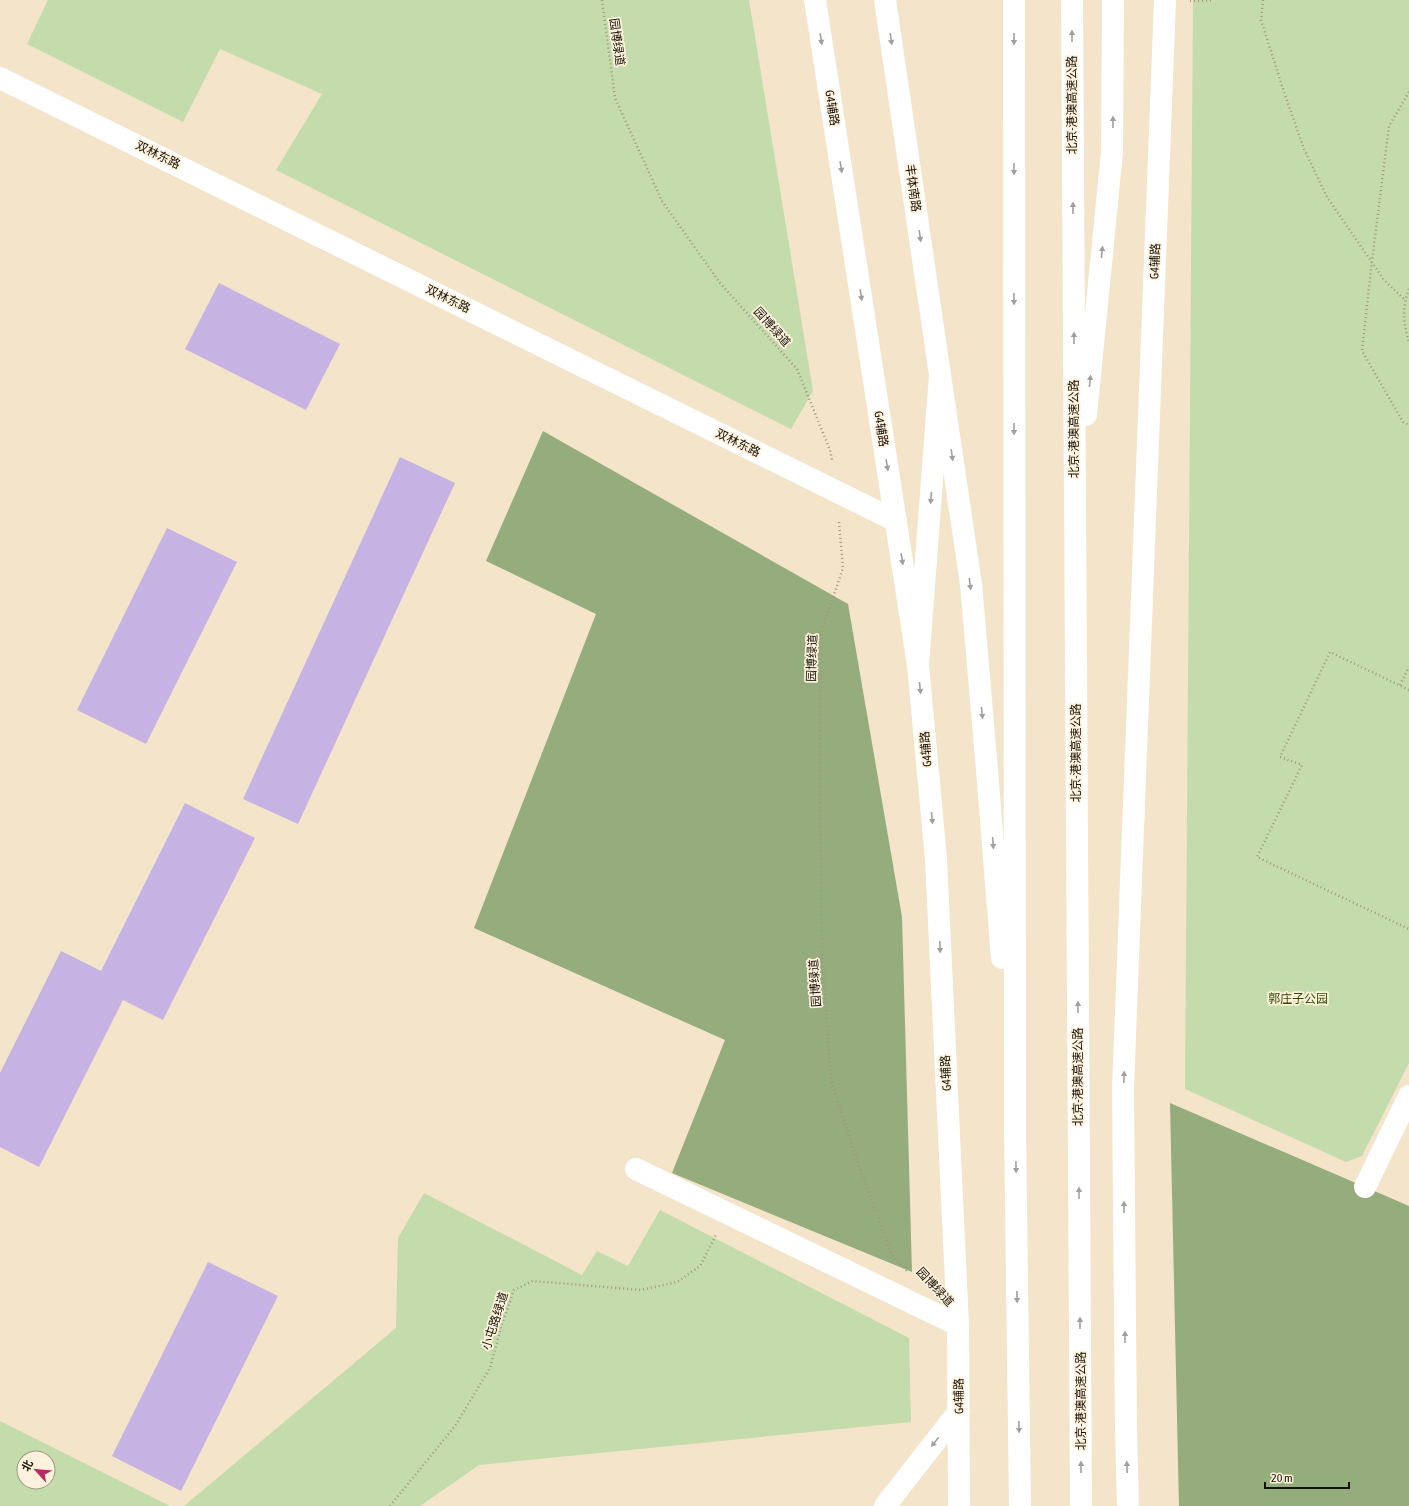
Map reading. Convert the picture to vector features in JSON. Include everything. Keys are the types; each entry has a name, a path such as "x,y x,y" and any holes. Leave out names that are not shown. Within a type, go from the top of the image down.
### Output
{"main road":[{"name":"G4辅路","path":"815,0 918,665 936,859 958,1325 959,1506"},
{"name":"丰体南路","path":"886,0 940,375"},
{"path":"1014,0 1015,1128 1020,1506"},
{"name":"北京-港澳高速公路","path":"1072,0 1081,1506"},
{"path":"1075,531 1112,152 1113,0"},
{"name":"G4辅路","path":"1128,1506 1123,1090 1165,0"},
{"name":"双林东路","path":"0,78 896,521"},
{"path":"918,665 940,375"},
{"path":"940,375 970,584 987,770 1015,1128"},
{"path":"1365,1187 1409,1096"},
{"path":"636,1169 958,1325"},
{"path":"885,1506 959,1411"}],"path":[{"name":"园博绿道","path":"602,0 615,98 662,200 720,283 797,369 830,450 837,491 842,568 820,632 822,952 831,1081 861,1172 892,1255 912,1276"},
{"path":"1263,0 1261,20 1304,149 1327,197 1384,280 1405,300"},
{"path":"1409,92 1389,126 1362,351 1403,422 1409,425"},
{"path":"1409,289 1405,300 1404,328 1409,342"},
{"path":"1409,690 1330,652 1280,757 1302,765 1257,857 1409,929"},
{"path":"1400,685 1409,667"},
{"name":"小屯路绿道","path":"390,1506 455,1426 490,1368 502,1324 514,1290 533,1281 641,1290 677,1282 700,1266 726,1213"}],"green space":[{"path":"48,0 749,0 813,391 791,429 276,170 322,94 220,49 183,122 27,44"},
{"name":"郭庄子公园","path":"1193,0 1409,0 1409,1063 1362,1156 1346,1162 1185,1089"},
{"path":"543,431 848,604 902,917 912,1272 672,1173 725,1040 474,928 596,614 486,561"},
{"path":"1170,1103 1409,1206 1409,1506 1179,1506"},
{"path":"424,1193 582,1275 597,1251 628,1266 660,1210 909,1338 911,1422 479,1465 420,1506 184,1506 396,1328 398,1238"},
{"path":"0,1421 170,1506 0,1506"}],"building":[{"path":"219,283 340,344 306,410 185,349"},
{"path":"400,457 455,483 298,824 243,799"},
{"path":"167,528 237,562 146,744 77,710"},
{"path":"185,803 255,838 163,1020 123,1000 39,1167 0,1147 0,1073 61,951 101,971"},
{"path":"208,1262 278,1296 181,1491 112,1456"}]}
